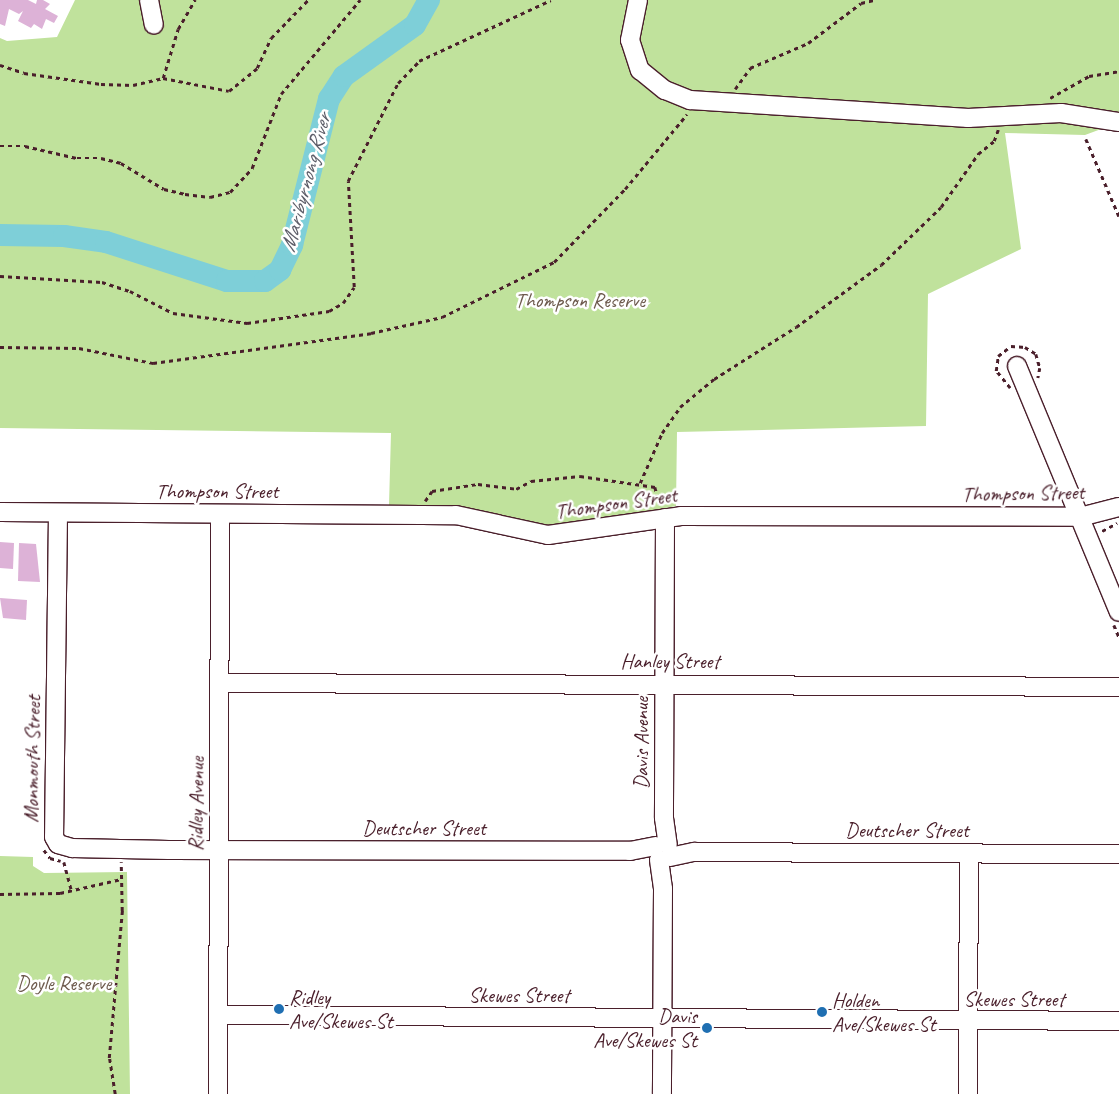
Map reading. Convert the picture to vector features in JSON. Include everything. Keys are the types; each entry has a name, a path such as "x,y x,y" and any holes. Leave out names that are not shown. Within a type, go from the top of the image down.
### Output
{"street":[{"path":"149,0 154,25"},
{"path":"638,0 630,40 640,70 665,90 697,101 968,118 1002,117 1044,112 1119,122"},
{"path":"1016,366 1119,612"},
{"name":"Thompson Street","path":"0,512 220,514 425,507 548,535 661,510 1080,517 1119,507"},
{"name":"Davis Avenue","path":"661,510 664,683 662,1094"},
{"name":"Monmouth Street","path":"58,513 54,837 58,844 72,848 218,850"},
{"name":"Ridley Avenue","path":"218,1094 220,514"},
{"name":"Hanley Street","path":"220,683 664,683 1119,688"},
{"name":"Deutscher Street","path":"218,850 1119,854"},
{"path":"968,1094 969,853"},
{"name":"Skewes Street","path":"218,1015 1119,1021"}],"path":[{"path":"163,78 178,29 195,0"},
{"path":"0,65 24,73 101,84 133,84 163,78 229,91 257,68 270,38 308,0"},
{"path":"0,146 25,146 77,158 101,158 121,163 164,189 185,194 210,196 230,192 252,168 281,94 360,0"},
{"path":"0,276 102,282 130,291 173,313 247,323 329,311 343,304 354,287 348,180 398,83 419,62 551,0"},
{"path":"729,104 737,84 750,68 808,43 861,3 874,0"},
{"path":"1046,100 1089,76 1119,71"},
{"path":"0,347 79,348 118,358 153,364 371,333 442,317 476,303 554,262 625,188 697,101"},
{"path":"640,483 662,433 680,407 714,379 796,327 881,265 941,207 978,154 994,141 1002,117"},
{"path":"1086,139 1119,216"},
{"path":"425,507 432,491 478,484 516,489 530,481 580,476 640,483 655,487 661,510"},
{"path":"1100,532 1119,522"},
{"path":"115,1094 109,1058 121,860"},
{"path":"64,862 72,891"},
{"path":"0,894 72,891 121,879"}],"green space":[{"name":"Thompson Reserve","path":"75,0 1119,0 1119,115 1112,125 1085,135 1005,133 1021,249 928,294 926,426 677,432 676,506 553,530 443,506 389,505 391,433 0,428 0,38 7,41 57,37"},
{"name":"Doyle Reserve","path":"0,856 33,857 33,866 44,873 127,872 130,1094 0,1094"}],"building":[{"path":"0,0 28,0 36,4 37,0 43,0 50,4 45,9 58,16 54,23 46,19 42,29 34,24 31,28 18,21 23,11 19,14 9,9 5,26 0,24"},
{"path":"0,542 14,543 13,569 0,568"},
{"path":"19,543 36,544 40,582 18,581"},
{"path":"0,598 27,600 26,620 3,618"}],"waterway":[{"name":"Maribyrnong River","path":"0,235 64,236 106,242 227,281 265,281 280,270 292,245 329,99 344,76 415,25 429,0"}],"place":[{"name":"Ridley Ave/Skewes St","path":"279,1009"},
{"name":"Holden Ave/Skewes St","path":"822,1012"},
{"name":"Davis Ave/Skewes St","path":"707,1028"}]}
